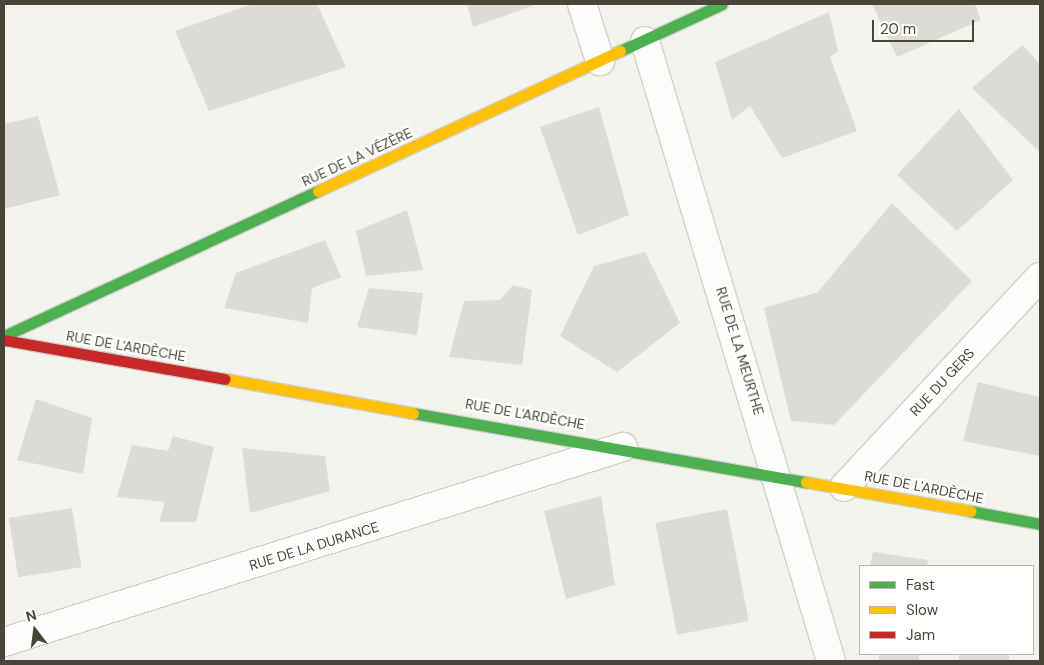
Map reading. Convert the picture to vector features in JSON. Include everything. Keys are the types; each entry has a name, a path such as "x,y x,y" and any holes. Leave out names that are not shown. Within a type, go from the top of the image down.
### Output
{"street":[{"path":"582,4 600,61"},
{"name":"RUE DE LA VÉZÈRE","path":"4,338 722,4"},
{"name":"RUE DE LA MEURTHE","path":"645,40 831,661"},
{"name":"RUE DU GERS","path":"844,487 1040,277"},
{"name":"RUE DE L'ARDÈCHE","path":"4,338 623,447 1040,524"},
{"name":"RUE DE LA DURANCE","path":"4,642 623,447"}],"building":[{"path":"252,4 317,4 346,67 209,111 175,31"},
{"path":"467,4 538,4 473,27"},
{"path":"872,4 975,4 981,20 897,57"},
{"path":"829,12 838,51 830,57 857,131 782,158 750,106 732,120 715,62"},
{"path":"1022,45 1040,64 1040,152 972,88"},
{"path":"599,107 629,215 578,235 540,127"},
{"path":"959,109 1013,180 957,231 897,175"},
{"path":"38,116 60,195 4,209 4,124"},
{"path":"892,203 972,281 834,425 791,421 764,308 818,292"},
{"path":"407,210 423,270 366,276 356,231"},
{"path":"325,240 341,277 312,288 308,323 224,308 236,273"},
{"path":"645,252 680,323 617,372 560,336 594,266"},
{"path":"513,285 532,290 522,365 449,357 464,301 500,300"},
{"path":"369,288 423,293 417,335 357,327"},
{"path":"978,382 1040,397 1040,456 963,441"},
{"path":"36,399 92,418 83,474 17,460"},
{"path":"173,436 214,447 196,522 159,522 165,502 117,497 132,445 168,451"},
{"path":"242,448 325,456 330,491 250,513"},
{"path":"601,496 615,585 566,599 544,511"},
{"path":"72,508 81,567 18,577 9,518"},
{"path":"727,509 749,621 677,635 655,523"},
{"path":"873,552 928,560 927,565 870,565"},
{"path":"879,655 919,655 919,661 879,661"},
{"path":"959,655 1009,655 1009,661 959,661"}],"traffic: fast":[{"path":"620,51 722,4"},
{"path":"4,336 318,191"},
{"path":"413,413 806,482"},
{"path":"970,511 1040,524"}],"traffic: slow":[{"path":"318,191 620,51"},
{"path":"225,379 413,413"},
{"path":"806,482 970,511"}],"traffic: jam":[{"path":"4,340 225,379"}]}
